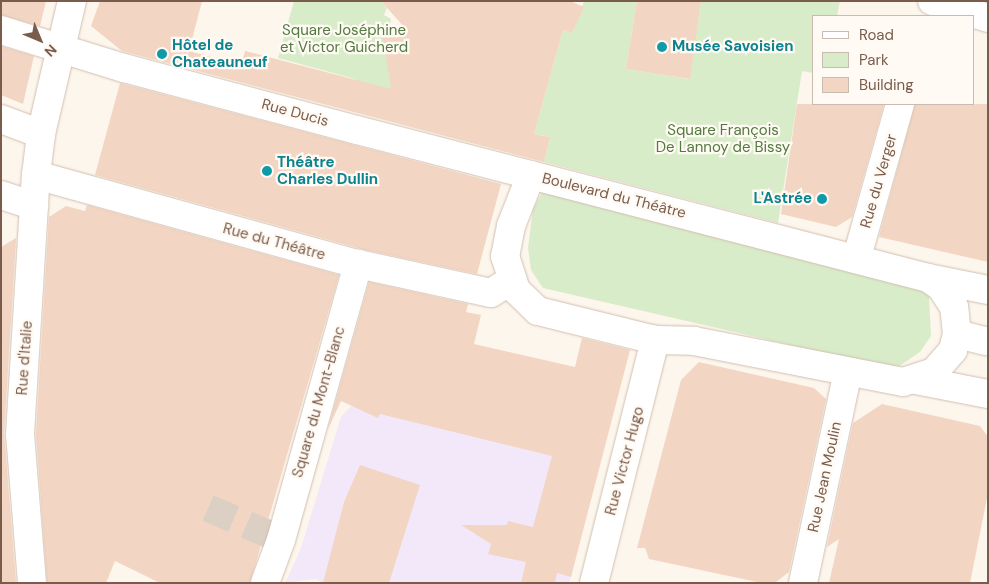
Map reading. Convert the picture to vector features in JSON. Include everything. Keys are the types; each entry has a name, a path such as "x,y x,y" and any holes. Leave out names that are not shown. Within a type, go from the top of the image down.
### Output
{"street":[{"name":"Rue d'Italie","path":"32,583 11,436 41,134 72,1"},
{"path":"925,15 932,1 988,18"},
{"name":"Rue Ducis","path":"1,30 60,48 531,175"},
{"name":"Rue du Verger","path":"856,257 900,105"},
{"path":"1,119 41,134"},
{"name":"Rue du Théâtre","path":"36,175 358,264 491,293 511,280"},
{"name":"Boulevard du Théâtre","path":"988,290 928,278 856,257 531,175 511,226 505,256 511,280 523,300 538,311 655,340 694,340 890,381 916,380 988,394"},
{"path":"1,196 34,206"},
{"name":"Square du Mont-Blanc","path":"265,583 358,264"},
{"name":"Boulevard du Théâtre","path":"928,278 948,295 956,314 957,334"},
{"path":"916,380 944,362 957,334 987,348"},
{"name":"Rue Victor Hugo","path":"601,581 655,340"},
{"name":"Rue Jean Moulin","path":"803,583 848,372"}],"shaded area":[{"path":"351,406 599,467 569,583 323,583 316,579 285,583 300,551 341,417"}],"green space":[{"name":"Square Joséphine et Victor Guicherd","path":"294,1 381,1 387,8 384,15 391,19 389,31 382,32 382,37 390,37 415,103 353,86 355,79 278,58"},
{"name":"Square François De Lannoy de Bissy","path":"584,1 637,1 626,69 689,79 701,1 840,1 837,15 812,15 812,73 802,71 778,223 544,162 550,137 534,134 563,30 572,33"},
{"path":"558,189 917,282 929,296 931,336 920,352 895,369 543,288 531,270 528,248 533,209 542,193"}],"building":[{"path":"1,1 46,1 40,26 1,15"},
{"path":"100,1 202,1 189,51 241,65 245,51 391,89 382,32 405,28 381,1 570,1 584,7 572,33 563,30 534,134 550,137 544,162 122,51 91,26"},
{"name":"Musée Savoisien","path":"637,1 701,1 690,79 626,69"},
{"path":"1,46 34,56 23,104 1,95"},
{"name":"Théâtre Charles Dullin","path":"120,83 501,184 477,274 362,249 95,175"},
{"path":"797,104 884,105 852,217 836,227 781,214"},
{"path":"988,104 988,262 879,237 915,105"},
{"path":"87,205 339,275 250,583 160,583 115,561 106,583 47,583 36,434 49,217 66,206 85,211"},
{"path":"16,238 4,433 16,583 1,583 1,247"},
{"path":"369,282 468,304 466,312 481,315 474,344 575,367 582,338 630,350 571,577 557,573 555,583 521,583 526,562 488,554 491,544 461,525 507,525 508,521 533,527 552,456 380,414 378,418 341,401 328,429"},
{"path":"699,362 814,388 826,399 789,572 776,582 757,582 649,559 645,548 637,548 681,380"},
{"path":"882,404 980,426 988,437 988,493 970,583 829,583 839,539 827,547 853,423"},
{"path":"360,465 420,485 389,583 323,583 344,502"}],"tunnel":[{"path":"208,508 273,536"}],"place":[{"name":"Musée Savoisien","path":"662,47"},
{"name":"Hôtel de Chateauneuf","path":"162,54"},
{"name":"Théâtre Charles Dullin","path":"267,171"},
{"name":"L'Astrée","path":"822,199"}]}
